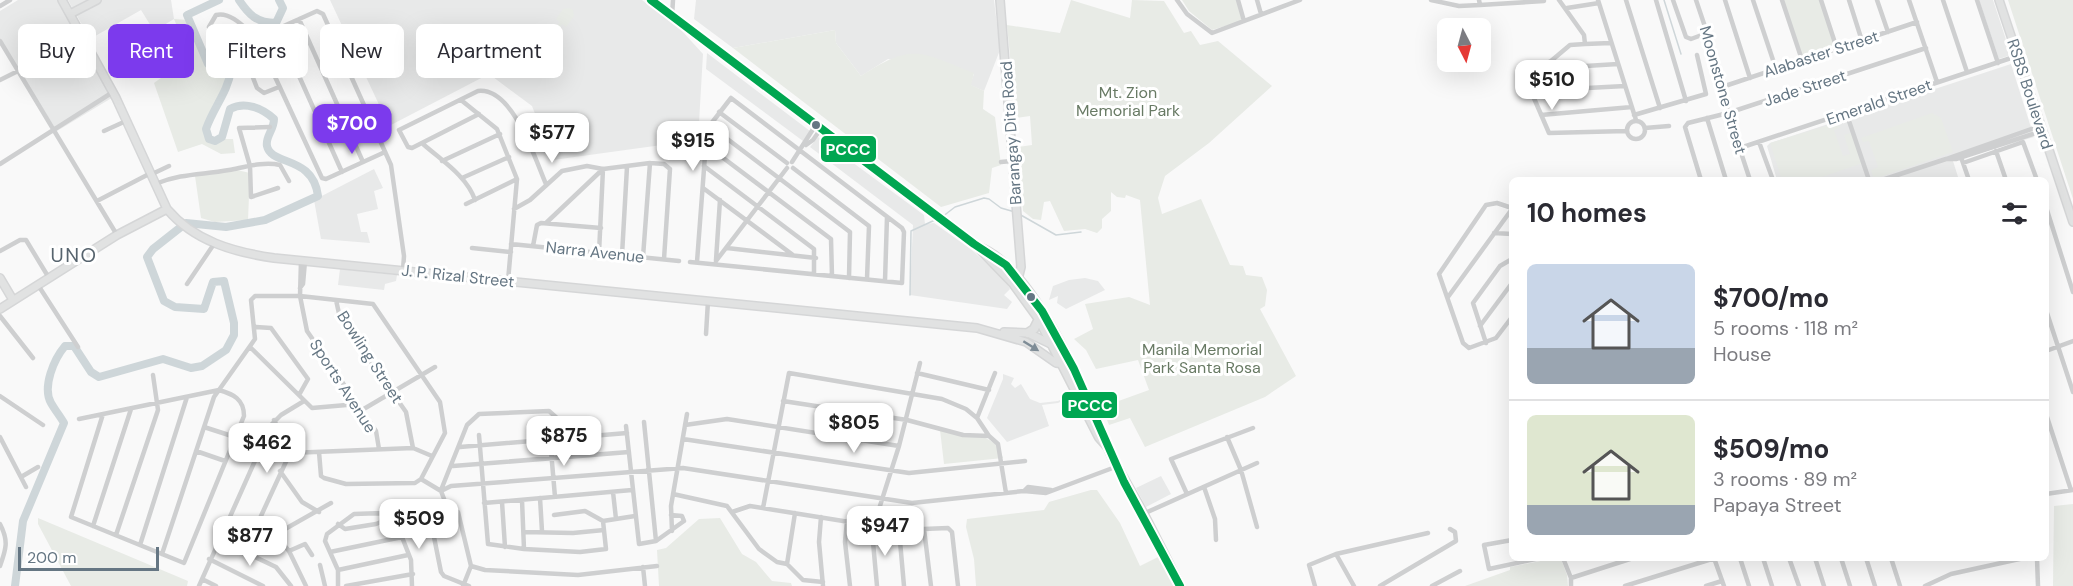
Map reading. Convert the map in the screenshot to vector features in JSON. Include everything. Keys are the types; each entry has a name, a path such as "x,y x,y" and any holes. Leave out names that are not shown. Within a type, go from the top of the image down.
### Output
{"highway":[{"path":"651,0 817,128 978,247 1034,300 1065,351 1067,363"},
{"path":"978,247 987,250 1009,269 1067,363 1099,437 1118,466 1180,586"},
{"path":"1028,333 1034,329 1039,319"}],"main road":[{"name":"J. P. Rizal Street","path":"62,0 76,24"},
{"path":"70,14 97,0"},
{"name":"Barangay Dita Road","path":"1000,0 1021,267 1017,283"},
{"name":"RSBS Boulevard","path":"1999,0 2073,222"},
{"name":"J. P. Rizal Street","path":"96,60 113,92 166,209 178,223 214,244 254,255 303,261 908,321 995,332 1028,333 1065,351"},
{"path":"0,309 117,235 166,209"},
{"path":"1009,269 1016,272 1021,267"},
{"path":"0,278 13,300"},
{"name":"J. P. Rizal Street","path":"995,332 1026,342 1056,363 1067,363"}],"street":[{"path":"0,6 10,0"},
{"path":"672,16 673,0"},
{"path":"1177,0 1187,14 1208,32 1217,32 1300,0"},
{"path":"1238,0 1244,21"},
{"path":"1257,0 1261,14"},
{"path":"1278,0 1279,8"},
{"path":"1431,0 1455,3 1544,1"},
{"path":"1559,0 1567,8 1584,35 1586,44"},
{"path":"1626,0 1660,108"},
{"path":"1656,0 1686,101"},
{"path":"1672,0 1686,37 1691,39 1707,33"},
{"name":"Moonstone Street","path":"1696,0 1725,86 1728,113 1749,177"},
{"path":"1725,0 1750,78"},
{"path":"1754,0 1776,69"},
{"path":"1782,0 1802,60"},
{"path":"1821,0 1837,49"},
{"path":"1849,0 1862,41"},
{"path":"1877,0 1888,32"},
{"path":"1909,0 1937,82"},
{"path":"1943,0 1967,72"},
{"path":"1977,0 1998,63"},
{"path":"1567,8 1599,1 1635,118 1645,128 1669,126"},
{"path":"290,24 317,11 323,14 391,165 404,256 403,270"},
{"path":"211,24 216,15 221,14 228,15 239,24"},
{"path":"299,20 363,162"},
{"name":"Alabaster Street","path":"1725,86 1917,22"},
{"path":"0,41 117,235"},
{"path":"1611,43 1570,45 1527,74 1527,82 1551,134 1626,131 1635,139 1643,136 1645,128"},
{"name":"Jade Street","path":"1700,177 1685,127 1688,123 1728,113 1926,48"},
{"path":"1626,131 1630,122 1635,118 1660,108 1703,97 1707,92 1697,55"},
{"name":"Emerald Street","path":"1740,148 2018,56"},
{"path":"1545,64 1553,68 1618,64"},
{"path":"0,80 17,70"},
{"path":"254,78 258,88 264,93 279,87"},
{"path":"275,78 322,178 326,179 385,152"},
{"path":"300,78 342,172"},
{"path":"1531,91 1625,86"},
{"path":"479,114 423,144 408,147 399,130 483,91 510,108 518,117 546,184"},
{"path":"0,164 113,92"},
{"path":"690,262 902,283 904,232 731,98 709,125 697,262"},
{"path":"461,100 501,134 517,179 508,281"},
{"path":"1541,115 1632,107"},
{"path":"719,112 868,226 867,279"},
{"path":"1707,118 1725,177"},
{"path":"104,131 126,121"},
{"path":"1849,121 1868,177"},
{"path":"709,125 850,232 849,278"},
{"path":"270,127 239,129 249,166 252,198 278,188"},
{"path":"715,263 817,128"},
{"path":"1891,177 2041,128"},
{"path":"442,161 501,134"},
{"path":"1759,142 1772,177"},
{"path":"1963,163 2023,142 2036,177"},
{"path":"423,144 462,178 475,200"},
{"path":"706,145 831,239 832,276"},
{"path":"1996,151 2005,177"},
{"path":"1960,155 1968,177"},
{"path":"462,178 509,157"},
{"path":"1001,162 1012,161"},
{"path":"514,209 530,200 562,171 587,166 603,169 650,163 664,165 670,169 664,259"},
{"path":"643,257 650,163"},
{"path":"155,184 194,172 227,171 249,166 278,164 289,181"},
{"path":"97,201 169,166"},
{"path":"622,255 627,166"},
{"path":"704,166 814,249 816,258 814,274"},
{"path":"546,223 603,169"},
{"path":"599,252 603,169"},
{"path":"466,204 517,179"},
{"path":"703,188 793,255"},
{"path":"715,263 720,200"},
{"path":"1509,207 1497,203 1486,205 1452,252 1440,274 1463,343 1469,348 1486,344 1496,338 1509,321"},
{"path":"1448,297 1509,212"},
{"path":"2049,216 2073,292"},
{"path":"885,281 887,217"},
{"path":"533,246 537,225 546,223 601,228"},
{"path":"1494,233 1509,234"},
{"path":"0,251 20,240 26,240 49,278"},
{"path":"187,284 214,244"},
{"name":"Narra Avenue","path":"511,244 679,261"},
{"path":"472,248 511,252"},
{"path":"727,248 816,258"},
{"name":"Sports Avenue","path":"303,261 300,296 307,331 376,431 379,449"},
{"path":"1486,344 1473,303 1500,266 1509,262"},
{"path":"38,285 78,347"},
{"path":"1480,326 1509,287"},
{"path":"162,554 204,427 219,390 250,347 256,334 253,298 300,296 373,304 438,397 445,428 421,479 415,483 346,484 321,476 318,452"},
{"name":"Bowling Street","path":"336,300 340,318 408,418 413,447"},
{"path":"706,334 708,301"},
{"path":"0,316 33,358"},
{"path":"2049,319 2073,392"},
{"path":"256,327 271,328 308,379 299,395"},
{"path":"2049,350 2073,341"},
{"path":"250,347 312,408 358,404"},
{"path":"877,586 872,539 874,526 907,420 920,363"},
{"path":"362,410 435,367"},
{"path":"763,508 789,373 942,399 966,409 977,418 1000,448 1006,493"},
{"path":"917,373 988,390"},
{"path":"977,418 995,373"},
{"path":"116,536 158,403 153,375"},
{"path":"79,419 219,390 237,397 244,409 184,563 71,517 104,414"},
{"path":"0,396 43,424"},
{"path":"140,545 187,397"},
{"path":"199,586 209,558 274,420 304,401"},
{"path":"783,401 907,420 963,435 989,436"},
{"path":"93,526 132,409"},
{"path":"441,491 467,425 479,414 549,411 558,419"},
{"path":"672,531 673,494 687,414"},
{"path":"685,426 727,419 899,446"},
{"path":"274,420 290,453"},
{"path":"644,422 656,541"},
{"path":"2049,423 2072,490 2049,494"},
{"path":"626,426 639,544 656,541 684,521 682,516 671,515"},
{"path":"204,427 235,437"},
{"path":"1186,494 1171,459 1252,428"},
{"path":"460,447 627,433"},
{"path":"479,435 488,544 524,549 580,552 606,549 603,521"},
{"path":"0,437 26,487"},
{"path":"1227,437 1241,470 1257,527"},
{"path":"683,439 915,473 1025,461"},
{"path":"550,440 555,497"},
{"path":"290,453 413,447 432,456"},
{"path":"196,451 225,461"},
{"path":"453,466 629,452"},
{"path":"255,529 290,453"},
{"path":"1143,514 1257,463"},
{"path":"441,491 452,486 678,468 912,503 1024,491 1028,494 1051,490 1118,466"},
{"path":"21,477 38,467"},
{"path":"280,471 302,502 319,513"},
{"path":"421,479 441,491 446,504 458,512 471,566 465,585 444,576 441,572 430,517 434,510 446,504"},
{"path":"1204,487 1215,519 1216,540"},
{"path":"484,503 632,490"},
{"path":"613,492 616,519"},
{"path":"673,494 723,504 732,512 759,549 777,562 787,564 803,580 823,584 819,542 821,517"},
{"path":"540,498 542,531"},
{"path":"522,500 524,549"},
{"path":"502,502 505,547"},
{"path":"270,537 319,513 331,503"},
{"path":"732,512 746,506 899,530 943,527 952,532 958,586"},
{"path":"554,515 585,511 603,521 636,516"},
{"path":"338,524 345,529 376,524 381,522 384,512"},
{"path":"403,512 402,537 413,574 412,586"},
{"path":"338,586 338,570 324,537 354,514 411,512"},
{"path":"787,564 795,513"},
{"path":"230,517 270,537 289,551 306,586"},
{"path":"847,521 845,542 850,586"},
{"path":"0,524 5,534 7,548 0,566"},
{"path":"924,529 931,586"},
{"path":"1380,586 1456,541 1455,532 1450,529"},
{"path":"524,532 573,533 604,530"},
{"path":"899,530 904,586"},
{"path":"1307,586 1314,584 1309,565 1336,554 1428,533"},
{"path":"330,552 402,537"},
{"path":"219,540 276,567 291,586"},
{"path":"1509,541 1484,545 1489,569 1526,561"},
{"path":"289,551 305,544 312,555"},
{"path":"1336,554 1354,586"},
{"path":"338,570 408,555"},
{"path":"209,558 263,586"},
{"path":"1564,561 1571,578 1571,586"},
{"path":"1571,578 1624,561"},
{"path":"1625,586 1704,561"},
{"path":"1706,586 1723,583 1715,561"},
{"path":"1741,561 1749,586"},
{"path":"1764,561 1772,586"},
{"path":"1790,561 1798,586"},
{"path":"1816,561 1824,586"},
{"path":"1842,561 1850,586"},
{"path":"1867,561 1875,586"},
{"path":"1892,561 1900,586"},
{"path":"1925,586 1941,578 2012,561"},
{"path":"2030,586 2038,585 2037,561"},
{"path":"320,564 325,586"},
{"path":"471,566 485,570 578,575 657,566"},
{"path":"643,567 645,586"},
{"path":"1431,586 1460,571"},
{"path":"346,586 413,574"},
{"path":"1941,578 1942,586"},
{"path":"202,579 216,586"},
{"path":"1446,579 1449,586"}],"shaded area":[{"path":"18,0 63,0 76,24 18,24 18,69 0,40 0,11"},
{"path":"68,0 171,0 174,19 166,24 150,24 141,10 116,24 108,24 108,29 96,36 96,24 82,24"},
{"path":"330,0 642,0 682,31 703,54 698,140 553,160 532,106 494,78 563,78 563,24 416,24 416,78 481,78 389,126 367,78 404,78 404,24 341,24"},
{"path":"696,0 994,0 1000,50 984,91 970,85 974,74 888,59 861,76 836,43 835,30 733,48 694,19"},
{"path":"1979,0 1993,0 2011,55 1999,59"},
{"path":"707,53 810,131 803,141 706,69"},
{"path":"96,61 115,96 57,131 24,78 96,78"},
{"path":"2011,64 2034,137 1953,161 1958,177 1776,177 1767,146 1770,143"},
{"path":"818,137 924,215 925,224 934,223 972,250 1007,283 1010,289 1004,295 1012,302 1007,309 910,295 913,225 810,147"},
{"path":"374,169 383,188 374,191 378,209 357,214 361,232 367,232 370,243 321,239 314,200"},
{"path":"340,269 397,275 396,281 385,284 384,290 338,285"},
{"path":"1085,278 1098,281 1105,290 1066,309 1057,303 1058,296 1049,300 1053,286 1069,280"},
{"path":"1003,374 1014,378 1011,384 1015,388 1021,384 1030,399 1040,403 1058,401 1070,394 1072,396 1058,403 1042,405 1049,426 1007,442 987,418"},
{"path":"1161,476 1171,494 1146,507 1136,488"}],"green space":[{"path":"1071,0 1130,18 1132,0 1164,1 1184,33 1191,31 1200,45 1218,41 1272,86 1209,143 1165,176 1158,198 1162,214 1201,199 1230,265 1243,266 1246,275 1262,277 1267,290 1265,306 1260,309 1296,376 1265,397 1145,447 1130,418 1109,425 1102,407 1149,390 1138,360 1096,369 1086,350 1074,339 1093,329 1085,304 1129,297 1150,305 1140,200 1126,195 1125,198 1117,197 1111,192 1111,211 1102,219 1102,228 1097,233 1085,229 1064,231 1050,201 1044,202 1041,220 1033,219 1023,211 1018,147 1032,145 1030,116 1016,118 1007,25 1060,33"},
{"path":"1182,0 1239,0 1245,20 1212,30 1189,11"},
{"path":"1783,0 1820,0 1835,47 1802,59"},
{"path":"2008,0 2073,0 2073,199"},
{"path":"563,9 573,10 574,16 566,27 559,24 560,22 556,19"},
{"path":"174,19 187,20 189,24 176,24"},
{"path":"835,30 836,43 861,76 893,58 917,54 941,60 974,73 971,85 984,91 983,109 995,117 1001,165 992,168 989,193 941,207 733,48"},
{"path":"194,35 206,60 206,78 229,78 206,129 210,139 233,139 235,153 221,154 202,144 178,152 154,83 161,78 194,78"},
{"path":"1932,113 1941,118 1953,152 1880,177 1873,177 1871,170 1878,167 1869,141 1863,142 1861,138"},
{"path":"1833,124 1841,127 1834,130 1843,156 1850,154 1844,135 1853,132 1863,163 1822,177 1781,177 1770,143"},
{"path":"237,170 250,173 248,220 215,222 201,218 195,176"},
{"path":"940,430 968,433 986,438 999,449 1003,458 944,464"},
{"path":"1097,490 1120,523 1140,566 1160,556 1175,586 976,586 974,559 966,527 967,519 1044,510 1049,502"},
{"path":"2073,504 2073,586 2053,586 2054,506"},
{"path":"38,518 188,581 187,586 71,586 38,524"},
{"path":"720,518 742,554 756,562 772,581 791,583 792,586 659,586 657,550 666,548 699,519"},
{"path":"1541,561 1562,561 1568,586 1465,586 1510,570 1510,567"}],"waterway":[{"path":"15,586 23,521 64,423 51,403 48,389 50,373 65,346 74,346 91,372 99,377 163,359 191,368 202,366 226,350 234,335 234,323 224,281 213,282 204,309 175,307 164,301 147,257 153,249 186,223 226,227 265,220 318,196 315,183 301,167 270,152 267,143 274,119 264,112 247,106 230,109 222,137 215,141 209,139 206,129 227,86 231,70 226,67 217,69 208,64 187,15 219,0"},
{"path":"239,0 254,17 264,22 276,23 283,8 279,0"},
{"path":"1664,0 1681,54"},
{"path":"942,217 955,207 984,198 1001,208 1015,212"},
{"path":"1019,214 1056,235 1081,232"},
{"path":"910,295 911,231 935,220"}],"transit line":[{"name":"PCCC","path":"651,0 974,244 1006,265 1042,311 1074,369 1124,482 1180,586"}],"district":[{"name":"UNO","path":"74,255"}],"park label":[{"name":"Mt. Zion Memorial Park","path":"1128,101"},
{"name":"Manila Memorial Park Santa Rosa","path":"1202,358"}]}
